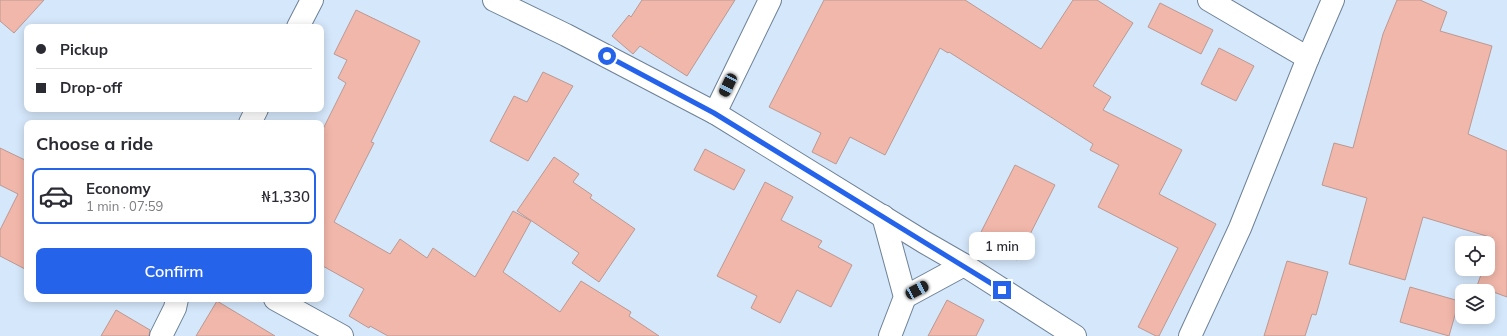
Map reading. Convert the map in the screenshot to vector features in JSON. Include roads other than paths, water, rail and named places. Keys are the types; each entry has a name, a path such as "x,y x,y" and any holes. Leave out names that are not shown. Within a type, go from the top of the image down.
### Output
{"street":[{"path":"300,24 312,0"},
{"path":"494,0 566,35 714,113 964,265 1075,336"},
{"path":"714,113 770,0"},
{"path":"1209,0 1308,58"},
{"path":"1190,336 1240,228 1308,58 1333,0"},
{"path":"883,216 905,297 890,336"},
{"path":"905,297 964,265"},
{"path":"161,336 175,308 176,302"},
{"path":"280,302 342,336"}]}
